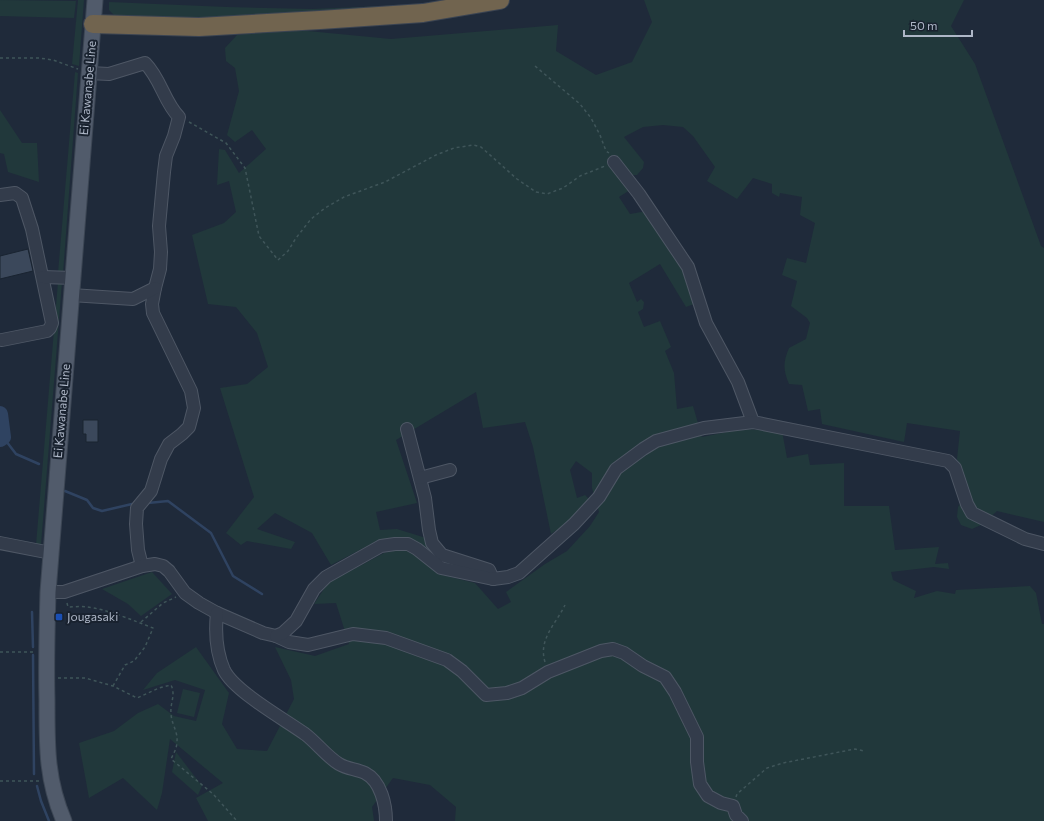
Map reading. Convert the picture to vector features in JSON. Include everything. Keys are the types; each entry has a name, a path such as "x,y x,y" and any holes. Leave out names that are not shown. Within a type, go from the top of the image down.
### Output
{"highway":[{"path":"93,24 199,27 313,21 424,13 500,0"}],"main road":[{"name":"Ei Kawanabe Line","path":"64,821 51,780 47,746 46,678 48,592 95,0"}],"street":[{"path":"89,73 109,74 145,63 152,70 170,105 179,117 174,136 166,156 158,226 161,252 160,269 154,288 152,304 153,313 191,391 194,408 189,427 169,444 161,459 151,491 137,508 136,524 138,550 142,566"},
{"path":"614,162 639,194 688,267 706,323 738,382 753,422"},
{"path":"0,196 15,193 22,198 29,225 32,230 52,323 50,328 45,331 2,340"},
{"path":"43,277 73,278"},
{"path":"71,295 133,299 154,288"},
{"path":"276,636 283,633 296,621 314,589 326,577 381,546 408,544 417,549 441,568 493,578 508,577 519,573 574,524 599,497 616,469 643,449 656,441 704,428 753,422 948,461 955,468 967,504 972,513 1025,539 1044,544"},
{"path":"407,430 425,498 432,543 442,555 489,570 493,578"},
{"path":"420,478 450,470"},
{"path":"0,543 51,553"},
{"path":"48,592 64,592 142,566 155,564 163,566 169,571 185,593 199,604 263,633 276,636 289,642 308,645 353,634 386,638 447,660 462,671 486,696 507,693 522,688 548,672 601,651 613,649 624,653 643,666 665,677 675,692 697,737 697,762 700,784 708,796 721,803 732,806 736,815 742,821"},
{"path":"217,613 215,629 218,652 225,671 238,686 307,735 340,765 366,773 377,784 382,794 386,821"}],"path":[{"path":"0,58 39,58 52,60 89,73"},
{"path":"179,117 226,143 245,168 259,236 278,260 288,251 310,219 325,208 344,198 384,182 436,155 454,148 473,145 481,148 517,179 536,192 548,194 563,188 580,176 614,162 606,151 600,134 591,118 580,104 535,66"},
{"path":"64,592 68,607 86,606 99,609 141,622 153,628 146,647 134,661 125,665 113,686"},
{"path":"141,622 163,603 185,593"},
{"path":"548,672 543,650 551,627 561,614 565,605"},
{"path":"0,652 47,652"},
{"path":"46,678 85,678 113,686 137,698 159,688 171,685 173,690 173,699 170,711 172,725 178,739 177,749 171,759 213,794 237,821"},
{"path":"732,806 737,794 767,768 783,763 855,749 864,751"},
{"path":"0,781 51,780"}],"green space":[{"path":"0,0 76,1 74,18 0,16"},
{"path":"78,0 84,0 79,66 72,64"},
{"path":"644,0 964,0 951,26 975,64 1041,246 1044,248 1044,522 997,511 983,524 972,529 961,525 957,517 958,507 970,491 957,459 960,431 907,423 904,442 822,424 820,409 808,411 802,385 789,384 784,366 789,348 806,339 810,323 807,318 791,306 797,281 782,275 787,258 806,263 815,223 800,215 802,197 780,193 779,197 772,193 772,184 753,178 737,199 707,181 715,167 693,136 683,127 663,125 643,127 624,137 644,162 643,168 637,175 630,175 630,190 619,197 630,214 647,211 677,257 697,303 686,307 660,264 629,283 637,302 641,299 644,302 643,309 638,312 644,327 660,321 671,347 665,351 674,373 677,409 693,406 702,437 742,429 782,431 787,458 808,454 810,465 844,463 844,506 889,506 895,550 939,547 935,564 948,563 949,569 934,567 891,572 893,580 916,591 914,598 937,591 955,594 956,590 1030,586 1036,593 1042,624 1044,624 1044,821 455,821 456,807 430,785 393,778 372,807 374,821 208,821 196,798 223,783 170,739 162,793 157,810 123,778 89,798 79,743 114,731 138,713 158,704 174,716 196,721 205,690 175,680 143,690 157,673 196,647 229,693 222,724 237,749 267,751 294,699 291,680 275,647 315,656 349,644 336,603 314,604 328,583 384,553 402,549 413,554 438,574 475,583 498,609 511,602 506,592 545,564 567,551 590,526 599,512 592,488 592,473 576,461 570,470 577,498 585,495 590,500 572,520 551,534 533,447 525,422 483,428 476,392 396,440 417,503 376,512 380,530 397,529 426,538 454,567 442,563 406,539 381,539 331,565 312,533 275,513 257,529 295,542 291,549 247,541 241,545 226,533 254,497 220,388 247,384 268,367 257,333 236,307 208,304 192,235 224,223 236,212 229,181 217,185 219,149 225,150 239,173 266,149 252,130 235,142 227,135 239,91 235,68 226,61 225,48 237,35 287,29 391,39 558,25 556,51 596,75 632,62 652,22"},
{"path":"109,2 312,9 429,4 227,21 116,17 109,10"},
{"path":"75,72 78,73 63,274 58,273"},
{"path":"0,110 22,143 37,143 39,182 8,172 4,154 0,153"},
{"path":"58,282 62,282 41,545 36,545"},
{"path":"152,572 172,594 141,616 128,604 102,589"},
{"path":"183,689 200,693 194,717 177,713"},
{"path":"176,752 202,786 198,795 172,772"}],"building":[{"path":"28,249 33,271 0,279 0,256"},
{"path":"83,420 98,420 98,442 86,442 86,434 83,434"}],"waterway":[{"path":"0,414 3,437 0,439"},
{"path":"3,437 16,454 39,464"},
{"path":"65,491 87,500 93,508 102,511 132,504"},
{"path":"148,503 168,501 211,533 233,576 262,594"},
{"path":"32,612 33,647"},
{"path":"33,655 34,774"},
{"path":"37,786 49,821"}],"place":[{"name":"Jougasaki","path":"59,617"}]}
